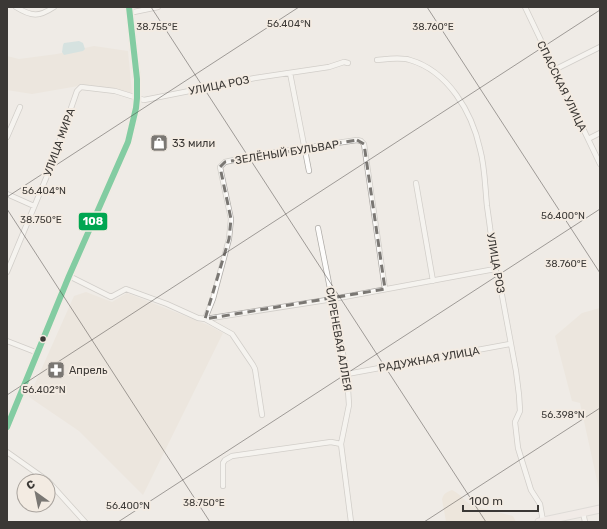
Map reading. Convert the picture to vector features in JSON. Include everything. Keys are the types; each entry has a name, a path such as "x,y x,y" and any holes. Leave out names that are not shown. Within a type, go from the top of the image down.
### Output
{"main road":[{"path":"544,521 600,508"}],"street":[{"path":"16,7 25,9 32,15 40,15 54,7"},
{"path":"7,427 69,276 128,142 137,98 137,79 129,10 158,7"},
{"name":"СПАССКАЯ УЛИЦА","path":"525,7 600,164"},
{"path":"554,70 600,47"},
{"name":"УЛИЦА РОЗ","path":"377,60 393,58 409,59 427,66 438,74 449,86 470,119 481,150 495,269 499,279 519,395 520,411 515,422 518,448 531,490 540,504 544,521"},
{"name":"УЛИЦА РОЗ","path":"137,98 144,100 255,78 329,67 344,62 348,63"},
{"path":"290,73 309,171"},
{"name":"УЛИЦА МИРА","path":"7,272 49,171 78,91 81,87 116,91 137,98"},
{"path":"7,137 20,107"},
{"path":"588,139 600,132"},
{"name":"ЗЕЛЁНЫЙ БУЛЬВАР","path":"205,319 213,299 229,239 231,219 220,167 225,162 256,155 357,140 362,141 364,144 385,289"},
{"path":"416,183 433,281"},
{"path":"7,194 34,206"},
{"name":"СИРЕНЕВАЯ АЛЛЕЯ","path":"318,228 347,374 349,405 341,444 351,522"},
{"path":"69,276 110,297 126,289 167,304 198,318 205,319 333,299 495,269"},
{"path":"205,319 232,334 253,365 255,369 262,415"},
{"path":"7,341 38,353"},
{"name":"РАДУЖНАЯ УЛИЦА","path":"347,374 510,344"},
{"path":"223,486 224,463 225,460 232,456 331,442 341,444"},
{"path":"7,452 37,473"},
{"path":"56,490 85,522"},
{"path":"583,512 585,522"}],"highlighted area":[{"path":"357,140 364,144 385,289 205,319 229,239 231,219 220,167 225,162"}],"shaded area":[{"path":"94,46 128,51 132,93 84,85 32,94 7,90 7,56 19,59 57,54"},
{"path":"86,292 112,302 127,293 208,325 223,333 143,495 79,431 29,397 74,296"},
{"path":"600,308 600,494 580,403 572,401 555,336 582,313"},
{"path":"452,490 473,506 513,516 516,522 446,522 442,499 446,493"}],"water":[{"path":"79,41 83,43 85,49 83,51 64,55 62,52 64,43"}],"transit line":[{"name":"108","path":"7,427 69,276 128,142 137,98 137,79 129,7"}],"place":[{"name":"33 мили","path":"159,143"},
{"name":"Апрель","path":"56,370"}]}
